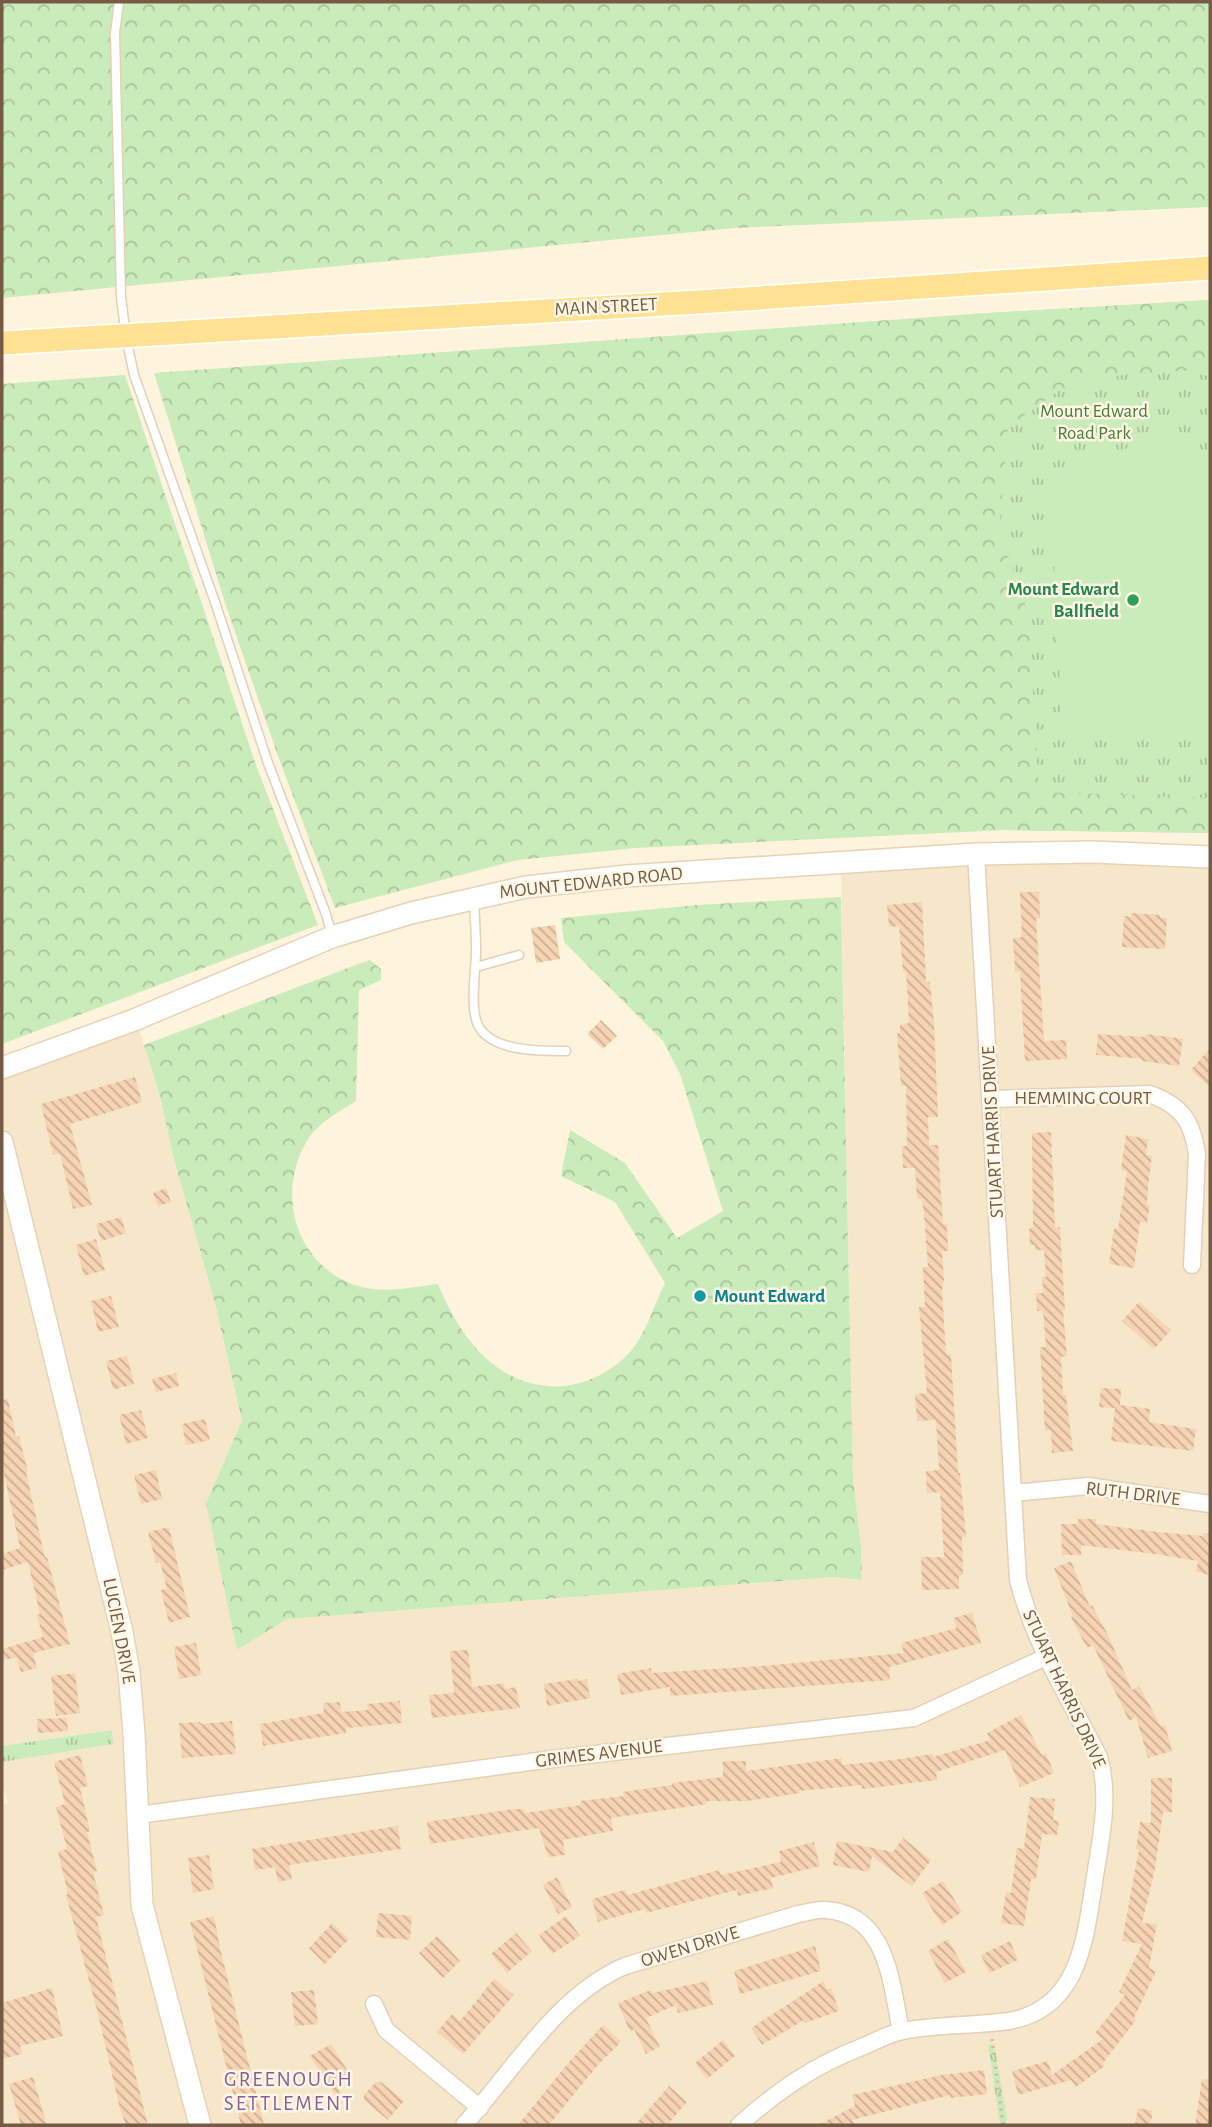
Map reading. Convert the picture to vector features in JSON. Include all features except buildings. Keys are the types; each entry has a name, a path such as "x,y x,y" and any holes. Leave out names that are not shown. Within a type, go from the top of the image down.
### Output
{"main road":[{"name":"MAIN STREET","path":"2,343 714,301 1210,268"}],"street":[{"name":"MOUNT EDWARD ROAD","path":"2,1068 135,1020 332,937 474,898 526,887 626,876 1043,851 1210,857"},
{"name":"STUART HARRIS DRIVE","path":"739,2125 783,2088 806,2073 845,2053 901,2031 1012,2020 1047,2005 1058,1996 1079,1960 1087,1930 1104,1818 1104,1774 1099,1757 1025,1605 1018,1580 976,854"},
{"name":"HEMMING COURT","path":"991,1099 1150,1094 1180,1110 1194,1136 1197,1154 1192,1265"},
{"name":"LUCIEN DRIVE","path":"2,1142 122,1632 129,1672 142,1905 200,2125"},
{"name":"RUTH DRIVE","path":"1013,1493 1088,1486 1210,1504"},
{"name":"GRIMES AVENUE","path":"139,1815 552,1759 914,1718 1048,1656"},
{"name":"OWEN DRIVE","path":"464,2125 570,2001 608,1973 811,1912 824,1910 841,1913 871,1930 884,1954 901,2031"},
{"path":"374,2004 387,2030 480,2108"}],"lane":[{"path":"119,2 115,33 121,296 126,337 139,387 215,602 268,763 326,914 332,937"},
{"path":"474,898 474,1001 478,1026 489,1037 510,1046 531,1051 566,1051"},
{"path":"476,967 519,955"}],"path":[{"path":"989,2023 1003,2125"}],"shaded area":[{"path":"1210,858 1210,2125 2,2125 2,1804 8,1803 2,1784 2,1762 113,1743 111,1730 2,1746 2,1069 137,1023 160,1096 173,1156 215,1303 242,1421 206,1503 237,1650 287,1619 835,1577 862,1580 853,1479 841,867"}],"green space":[{"path":"2,2 1210,2 1210,207 735,228 2,298"},
{"name":"Mount Edward Road Park","path":"1210,300 1210,833 1006,830 972,314"},
{"path":"1210,300 1210,378 1196,370 1127,374 1061,389 1008,427 999,531 1028,612 1039,792 1210,798 1210,833 1006,830 636,848 518,860 335,908 225,603 154,373 972,314"},
{"path":"125,375 256,765 318,925 2,1044 2,384"},
{"name":"Mount Edward Ballfield","path":"1153,441 1210,451 1210,730 1082,740 1062,723 1054,565 1044,494 1108,455"},
{"path":"841,897 853,1479 862,1580 834,1577 287,1619 237,1650 206,1503 242,1421 215,1303 144,1045 370,960 381,969 381,980 359,990 356,1101 317,1128 297,1162 293,1205 297,1226 306,1246 319,1263 358,1286 388,1290 438,1284 447,1305 472,1344 504,1372 539,1385 574,1384 592,1379 608,1370 632,1350 665,1283 615,1202 561,1176 570,1130 625,1163 677,1238 723,1211 680,1074 663,1041 564,942 561,918 697,905"},
{"path":"112,1730 113,1744 2,1762 2,1746"},
{"path":"994,2044 1007,2117 1006,2125 1000,2125 988,2045"}],"place":[{"name":"Mount Edward Ballfield","path":"1133,600"},
{"name":"Mount Edward","path":"700,1296"}],"district":[{"name":"GREENOUGH SETTLEMENT","path":"289,2091"}]}
